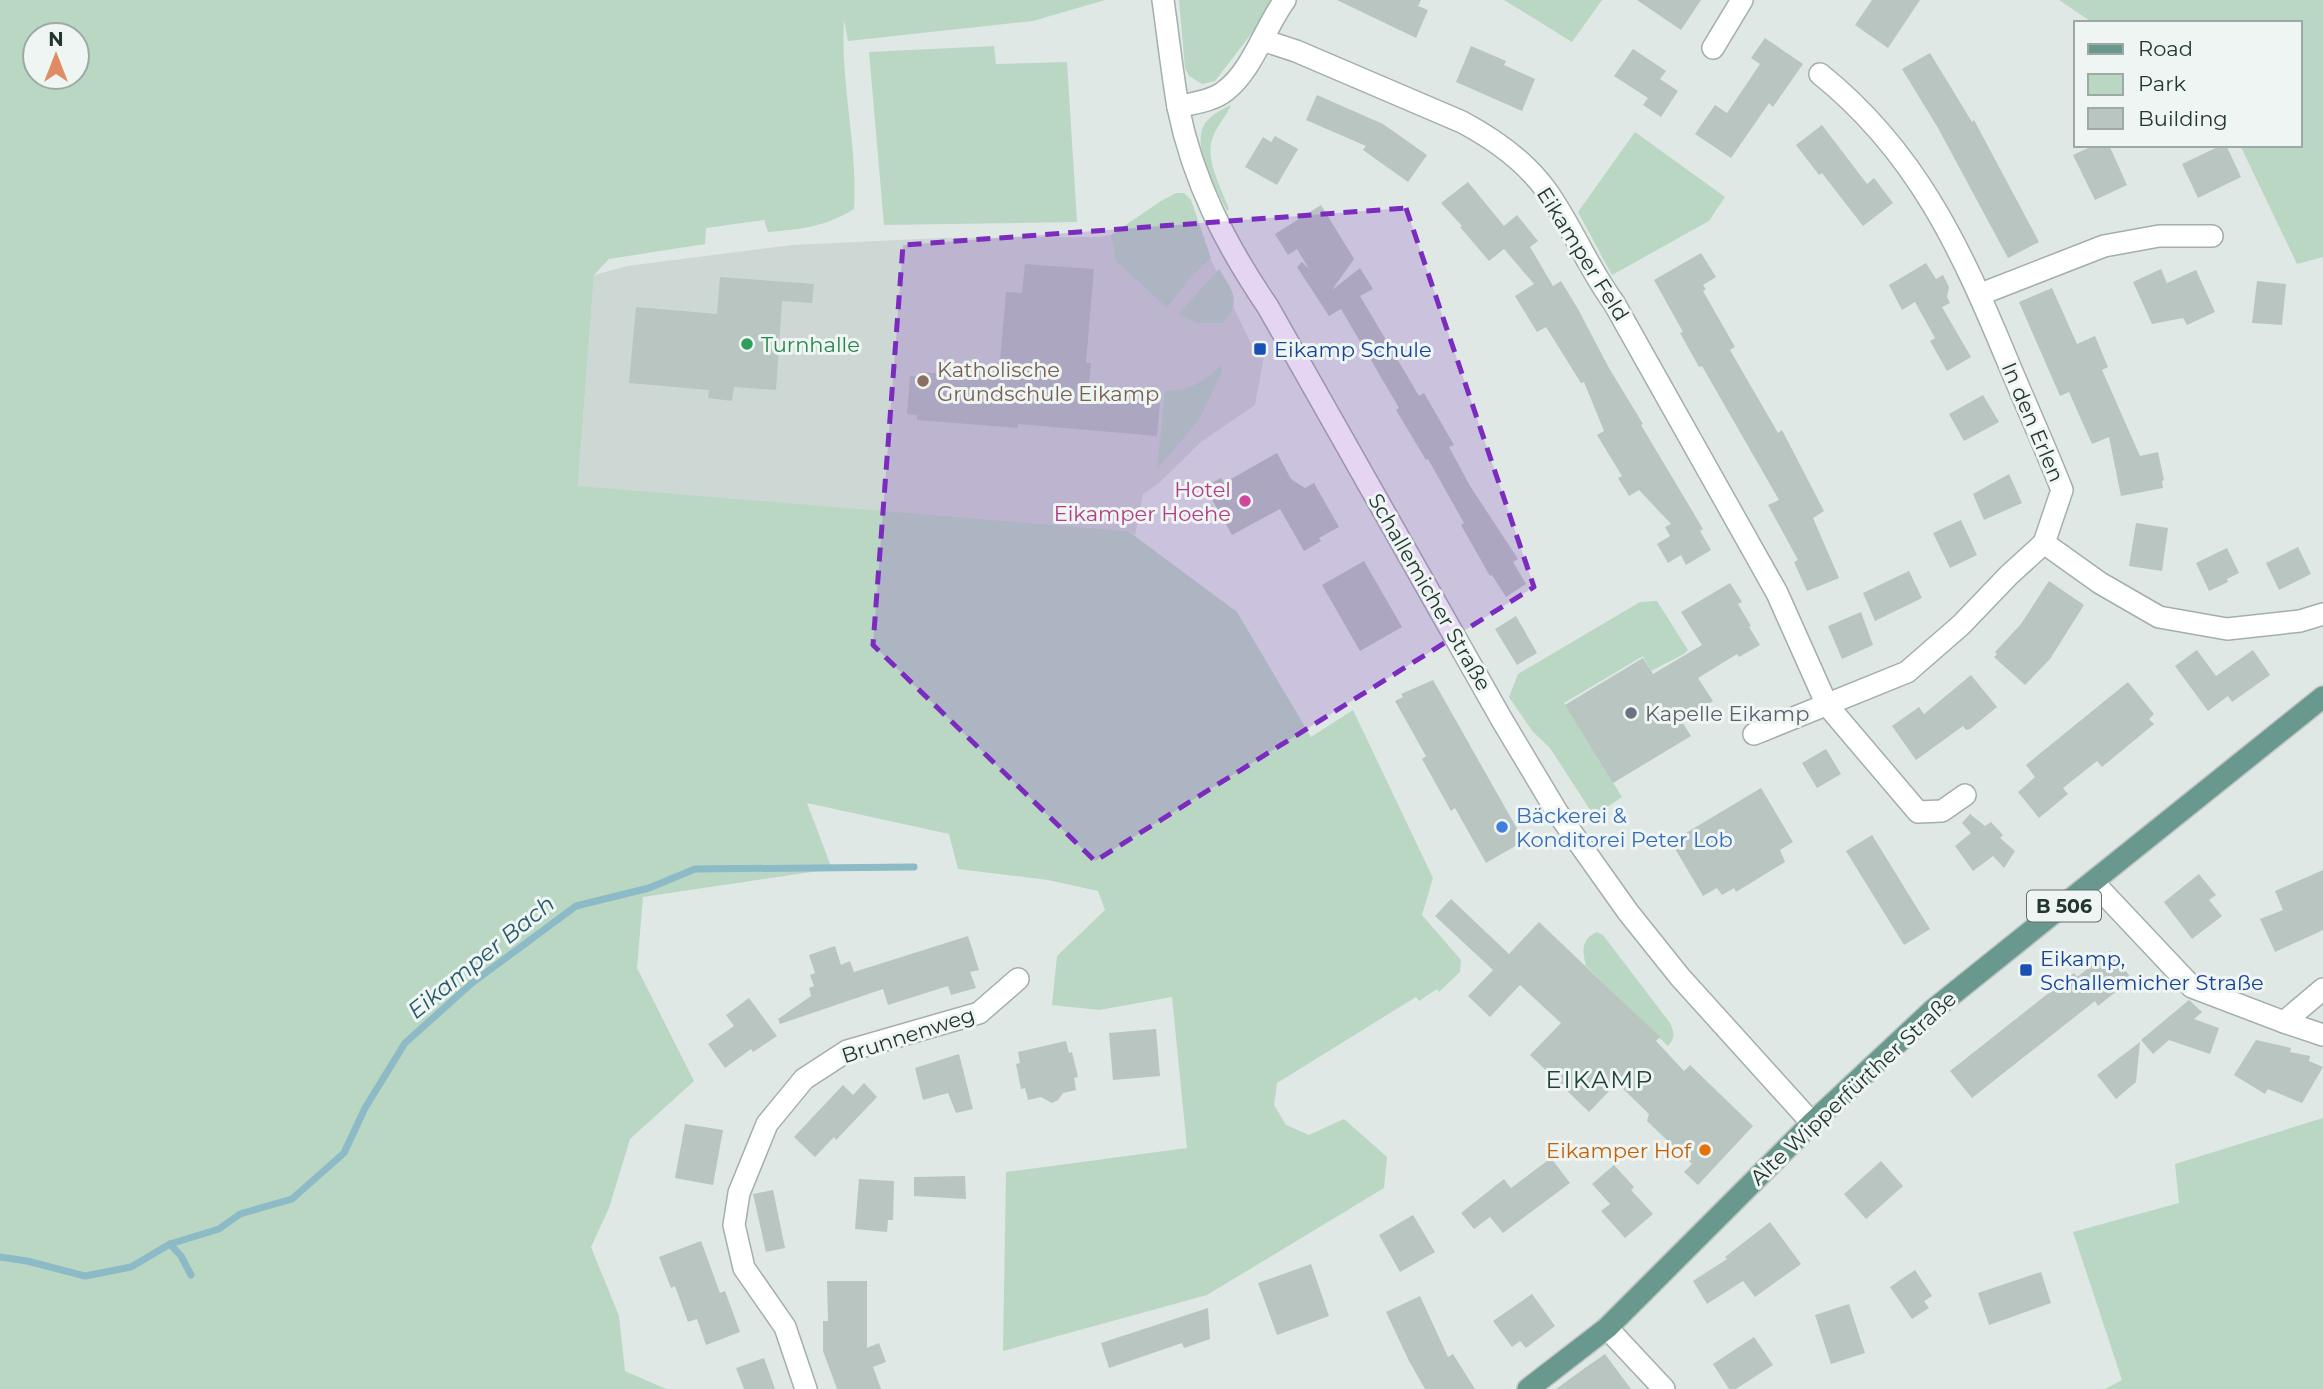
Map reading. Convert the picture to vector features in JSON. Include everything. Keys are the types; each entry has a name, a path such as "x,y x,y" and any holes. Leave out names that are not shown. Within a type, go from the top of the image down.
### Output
{"main road":[{"name":"Alte Wipperfürther Straße","path":"1528,1389 1607,1328 1812,1123 1934,1009 2323,697"}],"street":[{"name":"Schallemicher Straße","path":"1163,0 1178,107 1208,202 1234,256 1268,307 1544,791 1601,875 1680,977 1812,1123"},
{"path":"1178,107 1224,92 1237,79 1285,0"},
{"path":"1713,48 1742,0"},
{"name":"Eikamper Feld","path":"1262,40 1296,51 1482,132 1507,150 1546,190 1601,286 1614,303 1770,581 1827,705 1919,812 1942,811 1965,795"},
{"name":"In den Erlen","path":"1820,74 1848,96 1879,127 1904,161 1933,204 1980,294 2062,490 2044,542"},
{"path":"1980,294 2104,246 2159,236 2212,236"},
{"path":"1754,734 1907,672 1961,625 2044,542 2100,583 2159,617 2227,629 2300,621 2323,614"},
{"path":"2094,883 2192,987 2323,1035"},
{"name":"Brunnenweg","path":"806,1389 785,1327 744,1268 734,1225 739,1193 767,1124 804,1079 846,1051 979,1013 1017,979"},
{"path":"2284,1022 2323,989"},
{"path":"1607,1328 1664,1389"}],"highlighted area":[{"path":"1406,208 1534,587 1095,861 873,645 903,245"}],"shaded area":[{"name":"Katholische Grundschule Eikamp","path":"1195,226 1253,348 1264,356 1255,405 1201,442 1159,483 1143,494 1135,535 1128,531 578,487 594,275 627,266 792,245 940,238 1099,237 1133,227"}],"green space":[{"path":"0,0 1105,0 1033,21 848,41 844,20 844,67 854,162 854,209 823,223 791,230 768,232 764,220 706,228 705,244 609,259 594,275 578,486 1128,531 1237,612 1311,737 1353,710 1433,878 1422,915 1461,960 1460,972 1439,992 1437,989 1419,1001 1416,997 1277,1083 1274,1105 1286,1125 1309,1135 1344,1119 1387,1157 1384,1188 1207,1295 1003,1351 1006,1172 1187,1148 1172,997 1099,1010 1052,1005 1057,956 1105,910 1098,891 1048,880 958,869 949,834 807,803 832,869 643,897 637,968 694,1081 630,1139 609,1208 591,1247 619,1316 625,1371 666,1389 0,1389"},
{"path":"1179,0 1277,0 1215,81 1202,84 1189,76 1185,68"},
{"path":"1504,0 1602,0 1572,42"},
{"path":"2059,0 2323,0 2323,257 2297,264 2241,147 2302,147 2302,21 2090,21"},
{"path":"994,46 996,64 1067,62 1077,222 884,225 869,52"},
{"path":"1231,105 1211,143 1214,172 1229,209 1227,211 1206,165 1201,140 1202,129 1208,120"},
{"path":"1635,132 1725,197 1709,221 1612,275 1578,212"},
{"path":"1176,193 1184,193 1191,200 1211,258 1189,279 1167,308 1116,261 1111,235"},
{"path":"1219,269 1231,290 1234,302 1233,309 1223,323 1197,323 1178,314"},
{"path":"1222,365 1221,374 1199,420 1157,469 1165,391 1196,384"},
{"path":"1657,601 1688,650 1651,671 1643,656 1564,703 1622,797 1594,816 1550,748 1533,732 1509,697 1518,674 1640,602"},
{"path":"1597,932 1603,935 1670,1023 1674,1035 1668,1046 1586,966 1585,942"},
{"path":"2323,1118 2323,1389 2105,1389 2122,1380 2073,1232 2179,1203 2175,1164"}],"building":[{"path":"1337,0 1421,0 1418,6 1428,10 1416,38"},
{"path":"1637,0 1701,0 1681,30"},
{"path":"1872,0 1920,0 1888,48 1855,25"},
{"path":"1765,38 1803,64 1773,107 1769,103 1731,158 1695,134 1715,105 1727,113 1760,64 1751,58"},
{"path":"1471,46 1506,61 1504,65 1535,79 1522,111 1456,82"},
{"path":"1633,49 1666,71 1660,79 1678,91 1661,117 1643,105 1648,98 1614,76"},
{"path":"1930,53 1972,122 1974,120 2039,242 2008,258 1938,128 1902,69"},
{"path":"1317,95 1383,124 1427,155 1408,182 1363,150 1366,146 1306,120"},
{"path":"1822,125 1867,184 1874,178 1893,203 1863,226 1822,173 1819,175 1796,145"},
{"path":"1275,136 1298,149 1277,185 1245,167 1263,137 1271,142"},
{"path":"2091,147 2110,147 2127,185 2095,200 2073,155"},
{"path":"2218,147 2227,147 2241,177 2198,198 2182,164"},
{"path":"1468,182 1504,226 1517,215 1538,241 1530,247 1553,286 1561,281 1578,309 1643,424 1641,425 1703,529 1700,531 1711,550 1686,565 1681,555 1668,563 1657,544 1670,536 1665,527 1671,524 1639,490 1629,496 1618,478 1622,476 1597,435 1604,431 1584,382 1581,383 1546,327 1537,332 1515,296 1534,284 1504,249 1489,261 1441,203"},
{"path":"1321,205 1354,259 1332,290 1360,268 1373,289 1360,296 1419,396 1424,393 1454,445 1449,447 1470,486 1518,559 1513,562 1526,584 1506,597 1492,575 1490,576 1461,525 1464,523 1428,459 1426,460 1396,410 1399,408 1341,309 1329,316 1297,267 1302,262 1309,269 1297,249 1288,255 1275,234"},
{"path":"1701,253 1716,277 1703,285 1706,289 1703,291 1735,347 1730,350 1778,433 1782,430 1824,511 1813,518 1839,578 1807,591 1794,562 1798,560 1768,505 1779,500 1702,366 1699,367 1654,280"},
{"path":"1926,263 1936,279 1943,275 1949,287 1947,297 1950,303 1942,307 1971,357 1947,371 1930,341 1935,338 1915,302 1902,310 1889,285"},
{"path":"1025,264 1094,269 1086,363 1091,363 1089,386 1145,391 1144,401 1160,403 1157,436 1018,424 1018,428 917,420 917,415 907,414 910,376 920,377 920,372 986,377 986,372 999,373 1006,292 1022,293"},
{"path":"2161,269 2167,283 2196,270 2215,312 2187,325 2183,318 2152,324 2133,282"},
{"path":"720,277 814,284 812,303 782,301 776,390 734,387 732,401 708,398 709,390 629,383 636,307 717,314"},
{"path":"2257,281 2286,284 2282,325 2252,323"},
{"path":"2052,288 2077,344 2095,336 2108,367 2102,370 2140,456 2158,452 2163,488 2121,496 2109,437 2092,444 2069,392 2060,396 2019,302"},
{"path":"1983,395 1999,422 1964,441 1949,414"},
{"name":"Hotel Eikamper Hoehe","path":"1277,453 1291,479 1305,488 1314,483 1339,527 1319,538 1321,541 1304,551 1280,509 1232,535 1205,487 1221,478 1224,483"},
{"path":"2009,474 2022,503 1984,520 1973,494"},
{"path":"1961,520 1977,555 1950,568 1933,533"},
{"path":"2136,523 2168,528 2162,571 2129,566"},
{"path":"2298,547 2311,574 2279,590 2266,563"},
{"path":"2227,548 2239,573 2209,591 2196,563"},
{"path":"1364,561 1402,627 1360,651 1322,585"},
{"path":"1909,571 1922,598 1875,621 1863,593"},
{"path":"2049,581 2084,605 2050,659 2025,685 1994,657 1997,654 1995,652 2021,624"},
{"name":"Kapelle Eikamp","path":"1730,583 1742,602 1738,604 1760,645 1739,657 1737,654 1698,678 1713,701 1681,720 1691,736 1613,783 1565,705 1643,658 1653,674 1702,645 1681,612"},
{"path":"1861,612 1873,645 1842,659 1828,626"},
{"path":"1516,616 1537,653 1517,665 1495,629"},
{"path":"2197,650 2216,676 2253,650 2270,675 2232,702 2228,696 2208,711 2175,666"},
{"path":"1971,675 1997,707 1970,729 1966,730 1963,726 1916,760 1892,726 1919,707 1924,714"},
{"path":"1433,680 1524,841 1486,863 1455,808 1451,811 1422,759 1426,756 1395,701 1403,697 1401,694"},
{"path":"2128,682 2154,714 2149,719 2154,724 2102,767 2097,761 2063,788 2068,794 2039,818 2018,792 2035,777 2026,765"},
{"path":"1826,749 1841,774 1817,788 1802,763"},
{"path":"1761,788 1793,842 1780,850 1785,862 1736,892 1734,888 1722,895 1717,888 1703,896 1671,842"},
{"path":"1970,814 1985,826 1991,822 2003,835 2000,838 2015,851 2004,868 1993,856 1973,871 1955,846 1971,833 1962,823"},
{"path":"1872,835 1930,929 1904,945 1846,851"},
{"path":"2323,870 2323,930 2275,952 2260,919 2283,910 2275,891"},
{"path":"2199,874 2216,895 2209,900 2222,916 2192,939 2164,902"},
{"path":"1451,899 1509,954 1539,922 1660,1037 1656,1041 1684,1071 1690,1065 1753,1126 1698,1185 1684,1172 1692,1164 1647,1121 1649,1114 1617,1083 1589,1112 1530,1055 1561,1023 1520,985 1490,1017 1468,996 1493,970 1435,916"},
{"path":"968,936 979,970 970,972 976,988 951,995 948,986 888,1005 883,989 780,1024 778,1019 811,996 809,988 814,986 810,975 815,973 809,955 835,946 841,965 850,961 854,972"},
{"path":"2110,951 2132,979 2098,1006 2095,1001 1972,1098 1950,1071 2074,973 2077,977"},
{"path":"749,998 777,1036 753,1052 751,1049 725,1068 708,1044 734,1026 726,1015"},
{"path":"2189,1000 2202,1012 2194,1019 2219,1028 2210,1054 2169,1040 2153,1054 2141,1040"},
{"path":"1156,1029 1160,1076 1113,1080 1109,1033"},
{"path":"2256,1040 2291,1048 2290,1052 2310,1056 2309,1061 2323,1067 2302,1103 2268,1089 2265,1094 2234,1075"},
{"path":"1066,1041 1069,1053 1072,1052 1078,1077 1074,1078 1076,1090 1063,1093 1052,1103 1041,1097 1028,1100 1025,1088 1021,1089 1016,1064 1020,1063 1018,1052"},
{"path":"2140,1042 2136,1082 2116,1099 2097,1075"},
{"path":"959,1054 973,1109 956,1113 948,1093 923,1100 915,1068"},
{"path":"864,1083 877,1097 836,1140 834,1137 815,1157 794,1137 843,1085 853,1095"},
{"path":"685,1124 723,1130 713,1185 675,1178"},
{"path":"1551,1158 1570,1183 1503,1233 1490,1217 1474,1229 1461,1213 1504,1179 1511,1188"},
{"path":"1881,1161 1903,1186 1866,1219 1844,1194"},
{"path":"1614,1165 1634,1187 1631,1190 1653,1214 1625,1238 1601,1211 1610,1204 1592,1184"},
{"path":"965,1176 966,1199 914,1196 914,1177"},
{"path":"859,1179 894,1181 893,1220 888,1220 887,1232 855,1229"},
{"path":"773,1190 785,1248 766,1252 753,1194"},
{"path":"1413,1215 1435,1252 1400,1272 1379,1235"},
{"path":"1770,1222 1801,1264 1755,1297 1743,1281 1707,1304 1693,1281 1727,1259 1725,1257"},
{"path":"701,1241 720,1293 725,1291 740,1332 706,1345 697,1319 688,1322 675,1286 671,1288 659,1257"},
{"path":"1311,1264 1329,1316 1277,1335 1258,1283"},
{"path":"1915,1270 1932,1296 1924,1301 1929,1308 1912,1319 1890,1287"},
{"path":"2041,1272 2051,1303 1989,1325 1978,1293"},
{"path":"827,1281 867,1281 867,1348 879,1343 886,1362 873,1367 881,1389 837,1389 823,1351 823,1321 828,1321"},
{"path":"1532,1294 1555,1326 1526,1348 1520,1341 1512,1347 1493,1321"},
{"path":"1420,1296 1448,1357 1453,1354 1475,1389 1425,1389 1386,1312"},
{"path":"1849,1304 1865,1353 1831,1364 1815,1315"},
{"path":"1208,1308 1210,1339 1184,1348 1182,1343 1109,1368 1101,1343"},
{"path":"1754,1337 1773,1365 1736,1389 1729,1389 1713,1364"},
{"path":"1605,1354 1631,1389 1556,1389 1585,1368"},
{"path":"764,1358 775,1389 744,1389 736,1368"}],"waterway":[{"name":"Eikamper Bach","path":"0,1257 85,1276 131,1267 170,1244 219,1229 240,1214 292,1199 344,1153 365,1108 405,1043 472,983 576,906 649,888 695,869 914,867"},
{"path":"170,1244 181,1256 191,1275"}],"place":[{"name":"Turnhalle","path":"747,344"},
{"name":"Eikamp Schule","path":"1260,349"},
{"name":"Katholische Grundschule Eikamp","path":"923,381"},
{"name":"Hotel Eikamper Hoehe","path":"1245,501"},
{"name":"Kapelle Eikamp","path":"1631,713"},
{"name":"Bäckerei & Konditorei Peter Lob","path":"1502,827"},
{"name":"Eikamp, Schallemicher Straße","path":"2026,970"},
{"name":"Eikamper Hof","path":"1705,1150"}],"district":[{"name":"EIKAMP","path":"1600,1079"}]}
